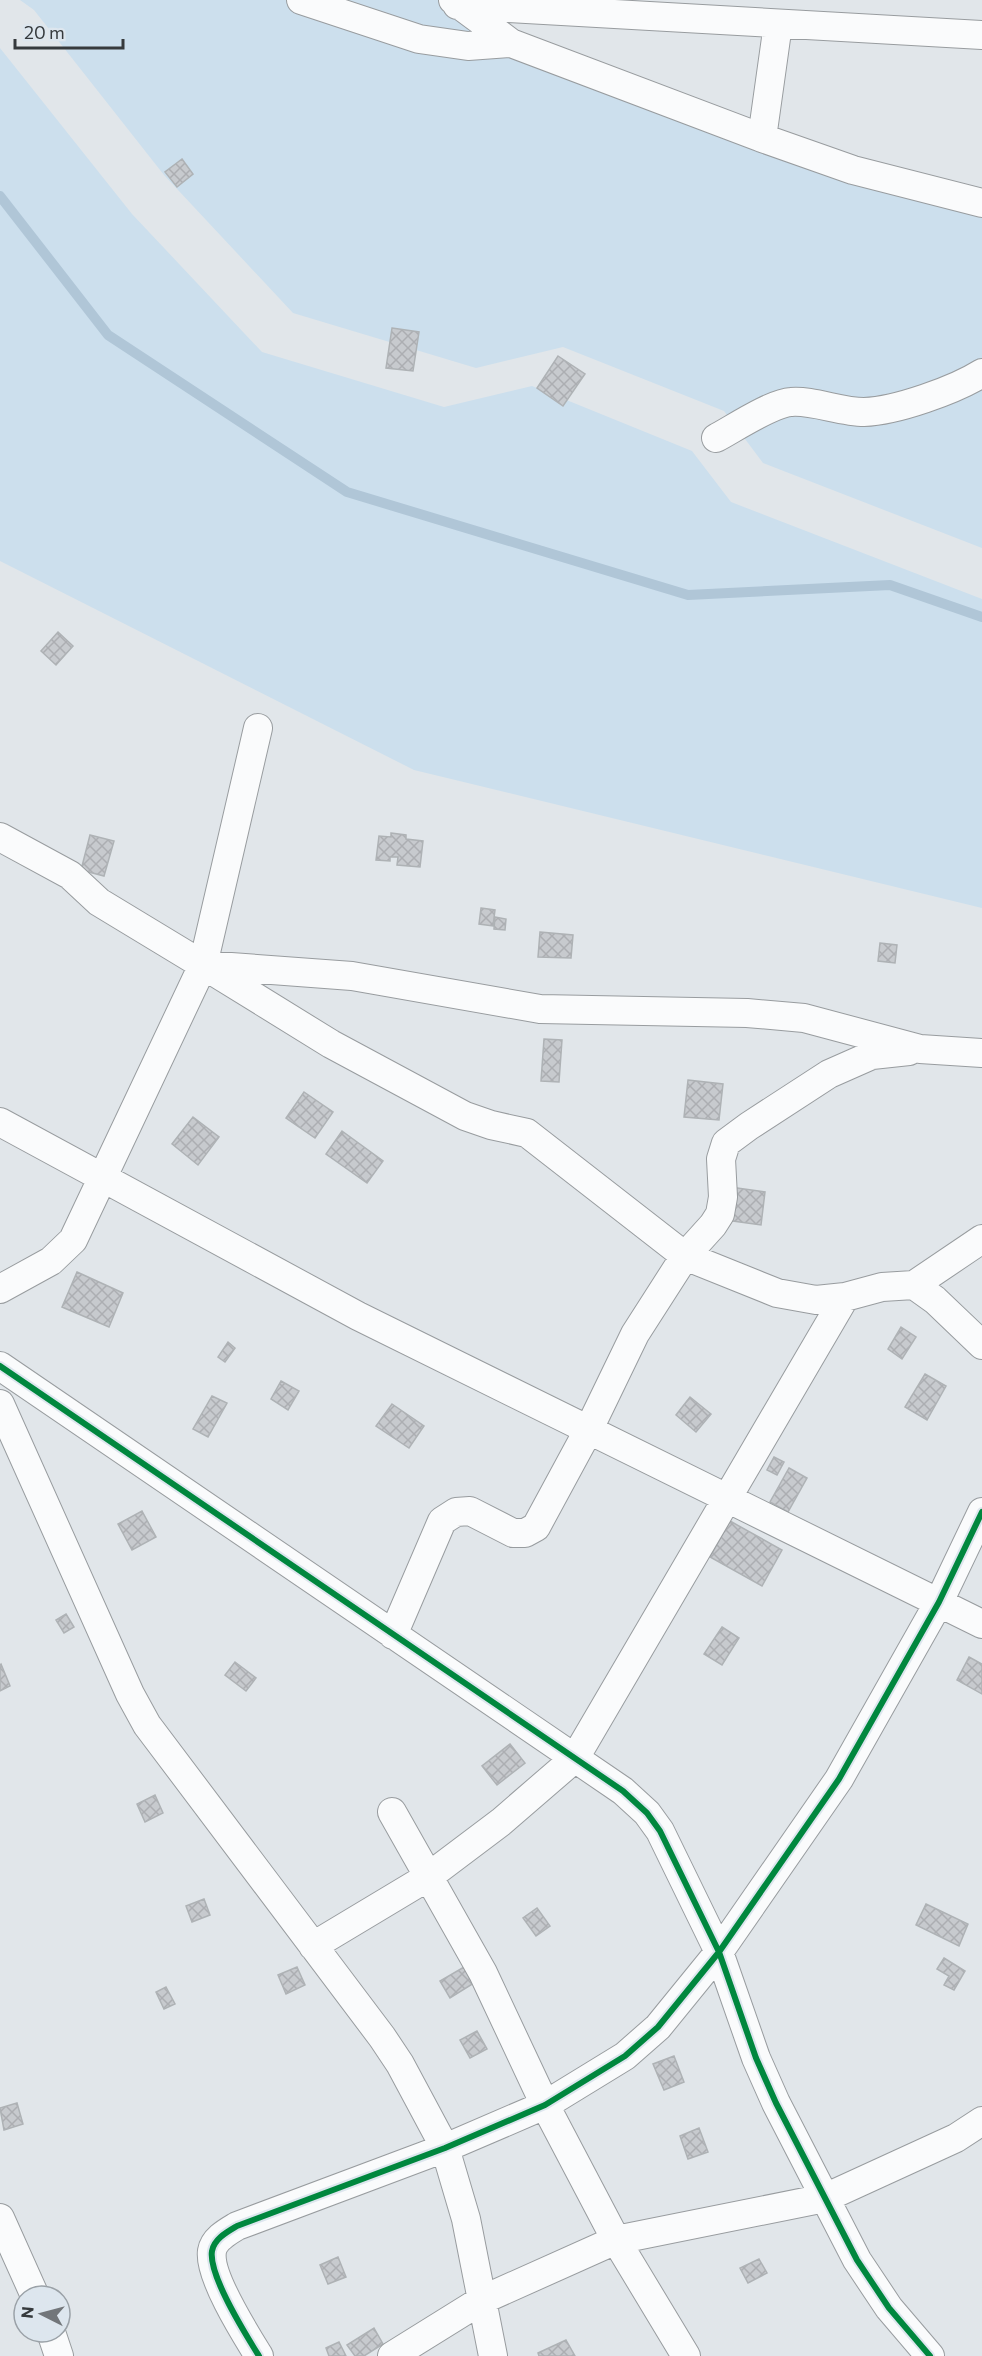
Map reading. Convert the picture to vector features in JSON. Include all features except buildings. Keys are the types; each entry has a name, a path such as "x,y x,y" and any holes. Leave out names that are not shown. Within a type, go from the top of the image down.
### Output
{"street":[{"path":"301,0 419,39 468,46 510,43"},
{"path":"455,2 510,43 853,170 982,203"},
{"path":"455,2 982,35"},
{"path":"762,138 778,24"},
{"path":"716,438 775,407 790,402 864,412 904,404 967,382 982,373"},
{"path":"0,1289 51,1261 73,1239 203,965 258,728"},
{"path":"0,837 70,875 99,902 331,1044 465,1116 491,1125 527,1133 685,1256 777,1293 816,1300 845,1297 882,1287 914,1285 982,1239"},
{"path":"203,965 352,976 540,1009 747,1013 804,1018 920,1049"},
{"path":"393,1635 442,1521 456,1512 470,1511 513,1533 525,1533 536,1527 589,1429 635,1334 685,1256 720,1214 723,1197 721,1159 726,1143 829,1074 872,1055 920,1049 982,1053"},
{"path":"0,1122 358,1316 982,1624"},
{"path":"914,1285 935,1300 982,1345"},
{"path":"313,1946 428,1876 501,1822 575,1758 845,1297"},
{"path":"0,1366 623,1791 647,1813 660,1831 719,1952 756,2058 776,2103 825,2198 871,2283 930,2356"},
{"path":"0,1404 130,1694 147,1725 400,2064 445,2148 466,2219 494,2356"},
{"path":"259,2356 230,2308 213,2264 212,2250 220,2237 237,2226 445,2148 545,2105 625,2056 658,2027 719,1952 839,1779 939,1602 982,1512"},
{"path":"392,1812 483,1973 545,2105 616,2240 686,2356"},
{"path":"392,2356 482,2300 616,2240 825,2198 957,2138 982,2121"},
{"path":"0,2218 30,2284"}],"shaded area":[{"path":"20,0 450,0 485,39 982,206 982,548 763,463 724,411 563,347 476,368 293,313 164,175 34,10"},
{"path":"0,48 132,214 262,352 444,407 532,386 692,451 731,502 982,599 982,908 414,770 0,561"}],"waterway":[{"path":"0,196 108,335 347,492 688,595 890,585 982,617"}],"cycle path":[{"path":"0,1366 623,1791 647,1813 660,1831 719,1952 756,2058 776,2103 857,2260 889,2308 930,2356"},
{"path":"259,2356 229,2305 216,2275 212,2262 212,2251 218,2239 237,2226 445,2148 545,2105 625,2056 658,2027 719,1952 839,1779 939,1602 982,1512"}]}
